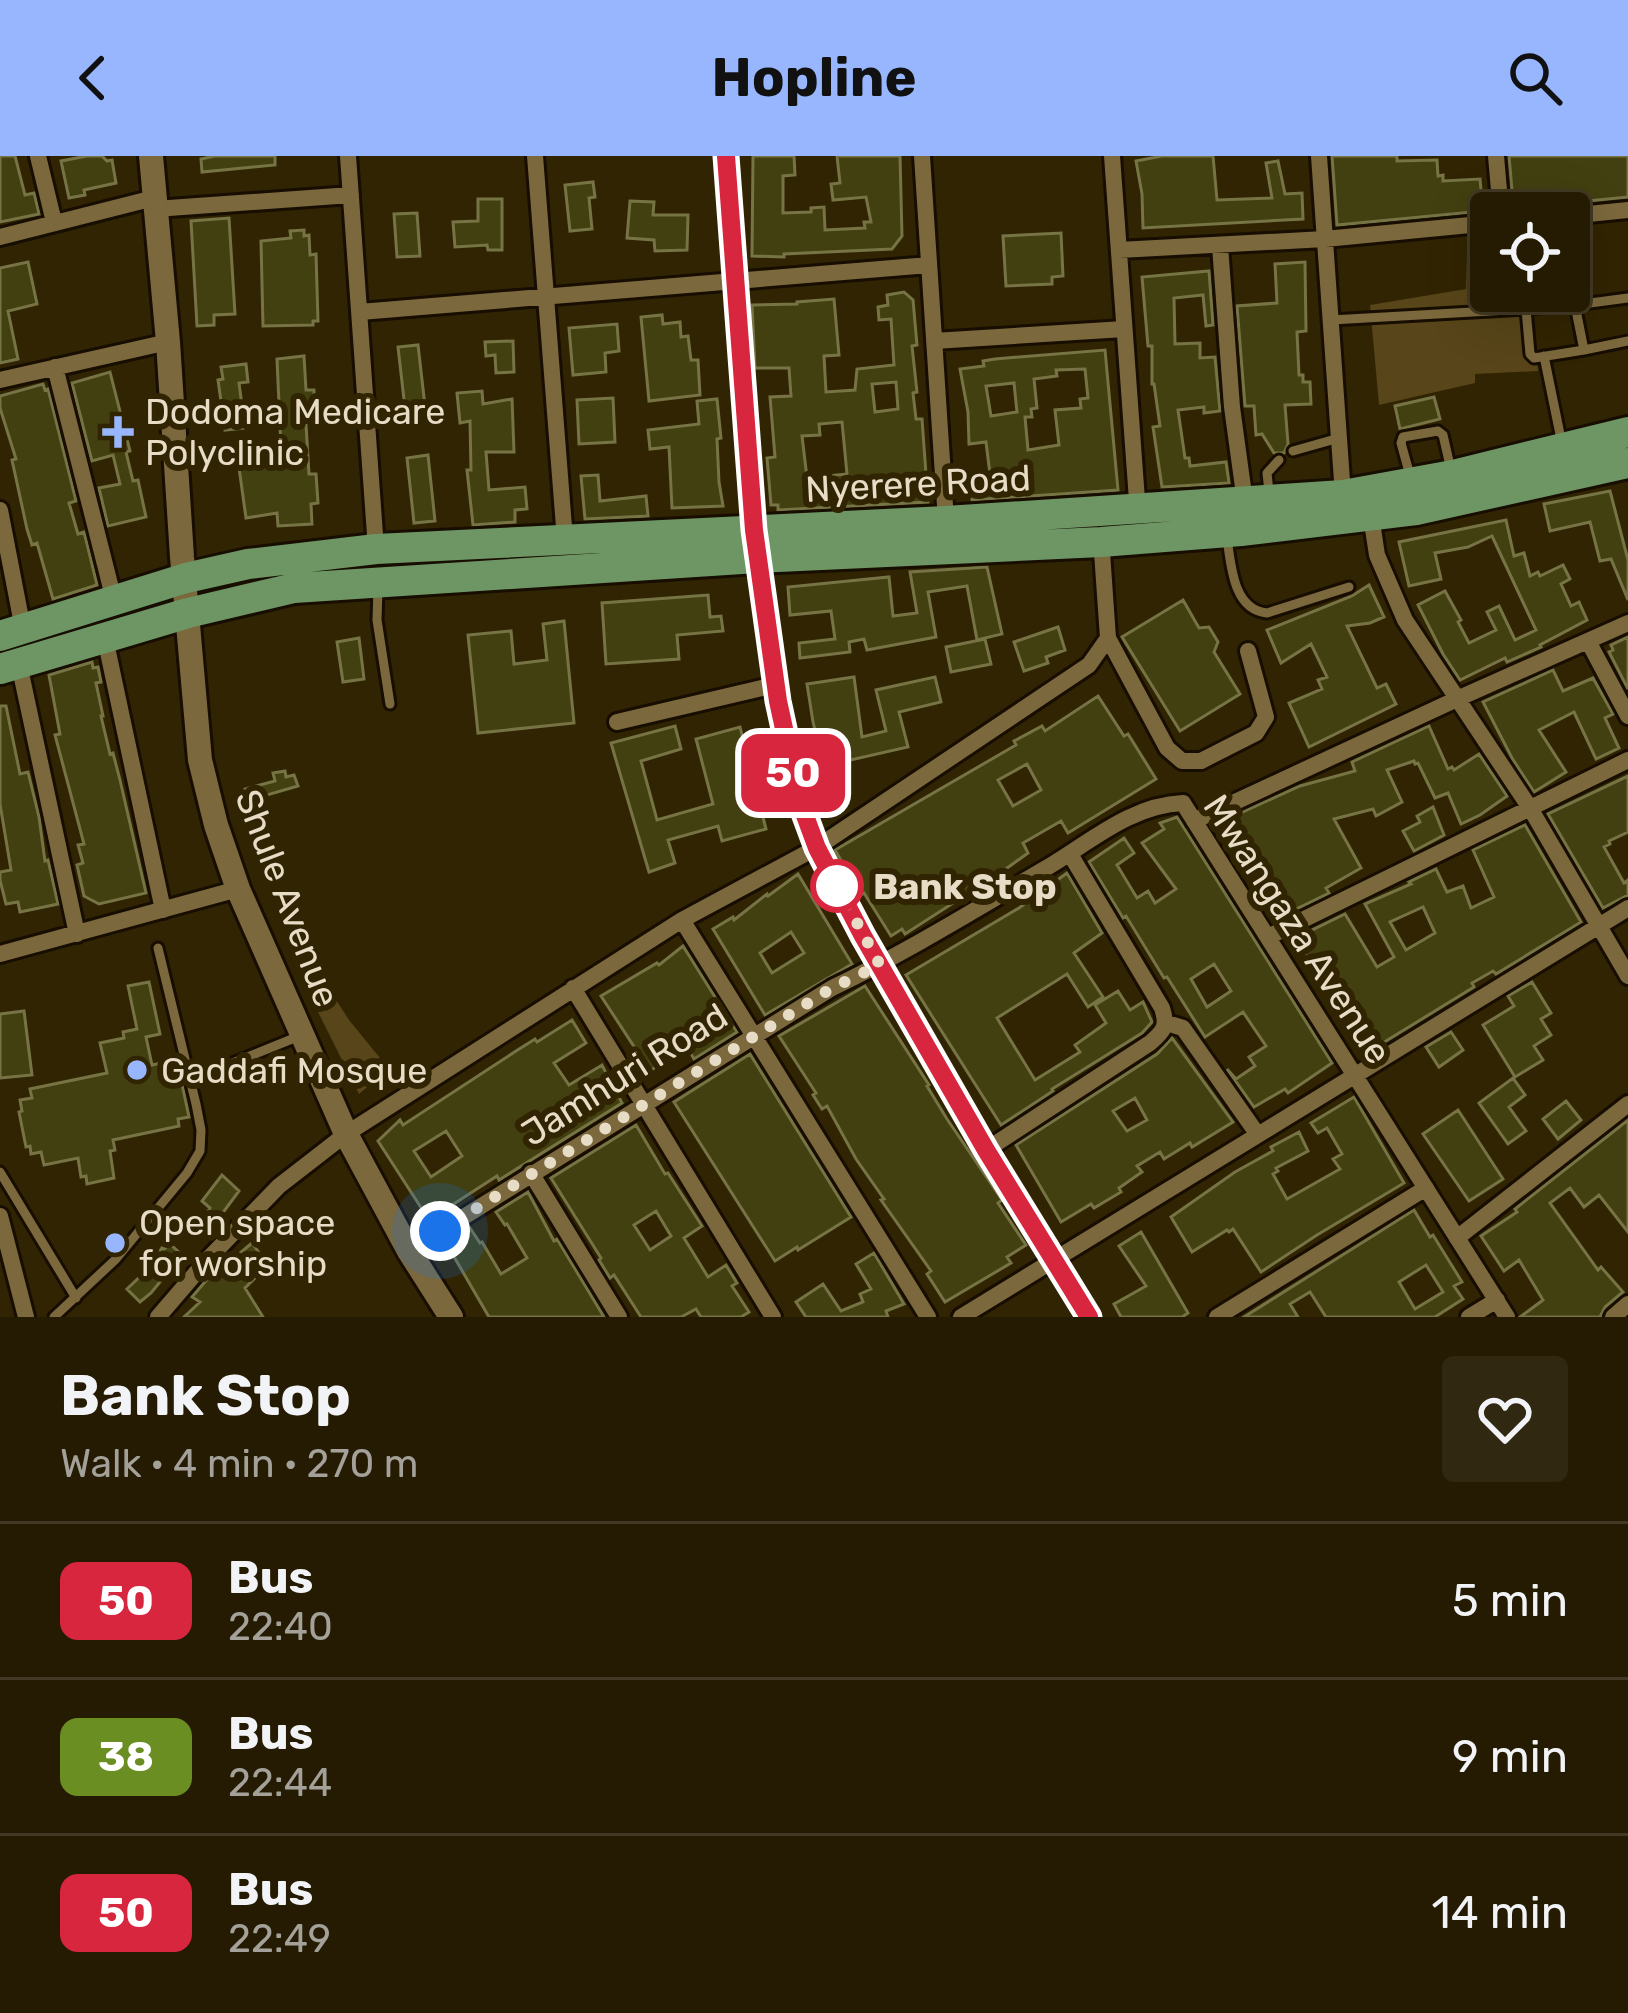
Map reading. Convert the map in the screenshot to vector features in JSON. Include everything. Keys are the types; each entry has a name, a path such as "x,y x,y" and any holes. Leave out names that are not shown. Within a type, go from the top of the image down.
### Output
{"highway":[{"name":"Nyerere Road","path":"12,632 186,578 376,549 565,540 755,544 1140,524 1257,501 1412,484 1628,432"},
{"name":"Nyerere Road","path":"1140,524 1226,532 1416,511 1628,463"},
{"name":"Nyerere Road","path":"9,667 188,613 294,588 946,521 1100,527"}],"main road":[{"path":"151,156 188,613"},
{"name":"Shule Avenue","path":"188,613 200,760 238,889 346,1134 451,1317"}],"street":[{"path":"38,156 54,222"},
{"path":"349,156 376,549"},
{"path":"535,156 565,540"},
{"path":"726,156 755,544 775,685 800,802 817,848 880,965 1089,1317"},
{"path":"922,156 946,521"},
{"path":"1112,156 1140,524"},
{"path":"1319,156 1343,495"},
{"path":"1496,156 1499,192"},
{"path":"0,237 154,203 351,195"},
{"path":"1590,214 1628,210"},
{"path":"1119,250 1470,226"},
{"path":"1220,246 1232,407 1257,501"},
{"path":"360,312 929,265"},
{"path":"934,341 1124,328"},
{"path":"0,380 168,341"},
{"path":"55,368 114,600"},
{"path":"0,510 12,632"},
{"path":"1371,516 1377,555 1405,620 1530,808 1628,976"},
{"path":"1100,527 1108,638 1168,748 1182,760 1201,761 1256,733 1266,716 1248,651"},
{"path":"1194,821 1628,623"},
{"path":"105,638 163,910"},
{"path":"158,1317 279,1186 346,1134 682,920 817,848 1089,665 1108,638"},
{"path":"1588,640 1628,716"},
{"path":"9,667 77,934"},
{"path":"617,722 775,685"},
{"path":"1268,937 1628,760"},
{"name":"Mwangaza Avenue","path":"880,965 1125,818 1163,804 1184,803 1508,1317"},
{"path":"986,1150 1150,1043 1167,1023 1070,854"},
{"path":"0,954 238,889"},
{"path":"961,1317 1628,908"},
{"path":"682,920 928,1317"},
{"name":"Jamhuri Road","path":"409,1251 832,988 880,965"},
{"path":"573,988 773,1317"},
{"path":"1167,1023 1183,1028 1258,1135"},
{"path":"1457,1238 1628,1104"},
{"path":"531,1174 620,1317"},
{"path":"1217,1317 1426,1188"},
{"path":"0,1216 26,1317"},
{"path":"1469,1317 1497,1300"},
{"path":"1613,1317 1628,1304"}],"lane":[{"path":"1590,303 1628,298"},
{"path":"1330,320 1473,312"},
{"path":"1526,312 1534,358 1628,341"},
{"path":"1576,312 1584,350"},
{"path":"1544,356 1563,450"},
{"path":"1412,484 1403,436 1438,431 1443,435 1453,476"},
{"path":"1293,451 1339,438"},
{"path":"1257,501 1268,472 1279,460"},
{"path":"1226,532 1238,592 1258,613 1349,587"},
{"path":"378,582 377,620 390,704"},
{"path":"54,1317 116,1258 187,1173 200,1150 201,1130 158,948"},
{"path":"190,1080 302,1035"},
{"path":"0,1172 76,1298"}],"shaded area":[{"path":"1467,256 1470,312 1533,312 1538,371 1475,374 1475,383 1379,405 1370,305 1466,289"},
{"path":"315,967 349,1020 389,1069 359,1094 302,980"}],"building":[{"path":"0,156 15,156 25,195 34,193 39,214 0,222"},
{"path":"87,156 112,160 116,183 69,198 61,161"},
{"path":"275,156 275,165 202,172 201,159"},
{"path":"753,156 794,156 795,175 783,176 783,213 824,207 825,230 865,228 864,222 871,222 866,197 833,200 831,184 840,183 837,156 900,156 902,236 892,249 752,256"},
{"path":"1213,156 1217,200 1272,198 1266,163 1278,161 1285,194 1302,193 1303,219 1143,228 1136,161"},
{"path":"1332,156 1437,160 1443,181 1480,179 1481,192 1470,192 1470,212 1337,225"},
{"path":"1509,156 1628,156 1628,197 1590,201 1590,192 1512,192"},
{"path":"593,182 595,197 589,198 592,229 570,231 565,185"},
{"path":"478,199 502,199 502,250 488,250 487,245 455,247 453,222 478,221"},
{"path":"630,201 654,202 653,215 688,215 687,250 655,251 654,240 627,238"},
{"path":"417,213 420,256 397,257 394,214"},
{"path":"229,218 235,314 214,315 214,325 197,326 191,221"},
{"path":"304,230 304,236 309,235 310,255 316,254 318,321 263,326 261,241 291,238 290,231"},
{"path":"1061,233 1063,276 1052,277 1052,284 1006,286 1003,236"},
{"path":"28,262 37,304 8,311 18,359 0,363 0,268"},
{"path":"1305,262 1306,331 1297,332 1299,375 1303,382 1310,382 1311,404 1285,405 1288,444 1284,453 1274,453 1262,434 1256,435 1254,406 1245,406 1237,306 1277,303 1275,264"},
{"path":"1209,271 1213,325 1206,326 1203,295 1174,298 1175,344 1200,343 1200,358 1215,357 1220,411 1204,413 1204,407 1178,410 1190,466 1226,462 1229,483 1162,487 1153,427 1160,426 1142,277"},
{"path":"904,292 913,300 917,392 913,393 916,419 922,419 928,502 778,510 778,505 771,505 767,458 775,457 770,397 791,396 789,368 755,368 752,305 834,299 839,355 824,356 826,392 855,390 857,369 894,365 891,319 879,320 878,307 888,305 887,295","holes":["896,382 898,409 875,412 872,384","842,422 847,474 807,478 802,436 820,435 819,424"]},
{"path":"662,315 663,324 680,322 681,337 688,336 691,360 698,360 700,395 649,401 641,317"},
{"path":"617,324 619,351 605,353 606,372 573,375 569,328"},
{"path":"513,341 514,372 496,373 495,355 486,356 485,342"},
{"path":"418,345 426,415 406,417 398,347"},
{"path":"1105,350 1118,490 972,500 974,485 991,482 986,442 969,444 960,369 984,366 983,361","holes":["1085,369 1088,398 1080,399 1081,408 1055,410 1059,445 1028,450 1025,417 1032,417 1031,409 1037,408 1034,379 1057,376 1056,370","1014,383 1017,412 991,416 986,386"]},
{"path":"304,356 306,390 314,390 314,408 305,408 309,474 316,474 318,503 311,504 312,524 278,526 277,513 246,518 236,446 255,443 256,451 281,449 277,359"},
{"path":"246,364 248,382 239,383 245,428 225,430 218,380 223,379 221,367"},
{"path":"110,372 133,481 138,480 146,517 108,526 99,488 120,484 113,455 92,461 72,383"},
{"path":"43,384 76,501 69,503 78,534 84,532 97,585 53,599 37,543 32,545 27,529 12,460 16,459 0,408 0,396"},
{"path":"482,391 483,404 512,399 514,452 486,452 489,490 525,487 527,509 515,510 515,522 473,525 467,470 471,470 470,421 460,423 457,393"},
{"path":"1434,397 1440,419 1400,429 1395,406"},
{"path":"613,398 615,442 579,444 577,400"},
{"path":"717,399 723,506 672,508 669,447 650,449 648,430 699,424 697,401"},
{"path":"428,455 435,521 414,523 407,458"},
{"path":"598,475 600,501 646,496 648,516 585,519 581,476"},
{"path":"1610,491 1628,560 1628,600 1611,559 1600,561 1590,522 1550,531 1544,504"},
{"path":"1506,520 1514,556 1524,553 1530,576 1563,565 1570,579 1561,584 1571,606 1579,602 1587,620 1541,647 1460,680 1418,605 1445,591 1469,643 1496,630 1487,612 1499,606 1515,640 1536,630 1492,536 1468,547 1435,553 1441,579 1409,586 1399,542"},
{"path":"987,567 1002,634 977,640 967,586 928,592 936,637 867,650 864,639 849,642 850,652 800,658 799,643 835,639 831,611 790,615 788,587 889,577 893,616 917,613 910,572"},
{"path":"1369,585 1384,617 1347,626 1377,688 1386,684 1396,704 1309,747 1289,703 1322,689 1318,680 1327,677 1311,644 1281,663 1267,630"},
{"path":"708,595 710,617 721,616 723,631 677,635 679,659 606,664 602,603"},
{"path":"1183,600 1199,628 1209,627 1218,642 1214,652 1240,694 1180,731 1122,637"},
{"path":"564,621 574,723 478,733 468,635 511,631 514,664 547,660 543,624"},
{"path":"1058,627 1065,650 1046,657 1048,663 1024,671 1014,642"},
{"path":"1628,637 1628,689 1609,652 1611,645"},
{"path":"359,638 364,679 343,682 337,642"},
{"path":"985,639 991,664 951,672 946,647"},
{"path":"92,662 93,668 98,667 101,716 146,893 99,904 84,896 77,865 83,863 78,845 84,844 55,735 60,734 49,675"},
{"path":"1553,670 1563,691 1593,678 1613,714 1605,718 1619,748 1596,759 1574,712 1539,730 1566,772 1534,792 1483,702"},
{"path":"854,677 862,737 886,731 876,690 935,677 941,702 899,712 908,747 824,766 807,684"},
{"path":"1098,696 1156,779 1068,833 1061,821 1023,843 1028,853 1003,871 905,934 902,929 891,936 835,850 1016,745 1014,741 1042,726 1045,731","holes":["1027,764 1041,790 1013,806 998,780"]},
{"path":"0,706 6,706 20,774 28,772 58,904 20,912 18,902 6,904 0,880 0,872 11,870 0,804"},
{"path":"675,726 681,749 641,761 657,820 713,804 696,739 740,727 766,829 722,841 718,826 668,840 675,863 649,872 611,743"},
{"path":"1429,726 1448,769 1479,754 1507,796 1461,824 1448,793 1435,798 1418,763 1387,770 1402,802 1376,816 1373,809 1334,819 1361,868 1326,888 1329,893 1290,912 1234,816 1300,786 1355,771 1352,762"},
{"path":"285,771 286,777 294,775 298,786 247,798 245,789 275,781 273,773"},
{"path":"1628,776 1628,832 1604,847 1624,883 1628,880 1628,895 1603,908 1548,814"},
{"path":"1433,807 1444,835 1414,851 1403,831"},
{"path":"1177,817 1332,1063 1288,1093 1285,1089 1254,1107 1227,1069 1236,1079 1255,1066 1249,1057 1266,1046 1243,1012 1205,1037 1089,862 1124,838 1134,853 1117,865 1137,898 1148,891 1155,903 1176,889 1142,843 1164,829 1160,823","holes":["1214,964 1231,991 1207,1007 1191,979"]},
{"path":"1525,825 1581,922 1496,974 1493,971 1472,983 1474,987 1373,1049 1321,962 1313,967 1296,938 1345,914 1377,967 1394,957 1365,904 1436,869 1447,892 1463,886 1471,908 1494,897 1473,850","holes":["1423,907 1435,933 1406,950 1390,922"]},
{"path":"1067,873 1102,933 1074,953 1103,997 1088,1007 1067,974 997,1018 1035,1080 1080,1052 1075,1045 1106,1023 1095,1005 1118,991 1130,1010 1143,1002 1152,1022 1001,1125 906,975 1019,908"},
{"path":"798,874 852,964 765,1015 713,929","holes":["791,932 804,953 772,973 760,953"]},
{"path":"683,946 737,1032 694,1059 686,1045 650,1071 601,996 659,965"},
{"name":"Gaddafi Mosque","path":"149,982 160,1034 146,1037 152,1065 166,1062 169,1077 180,1075 189,1117 178,1119 179,1126 113,1140 114,1178 87,1184 78,1158 44,1165 41,1152 31,1154 20,1100 32,1098 30,1089 107,1073 100,1043 124,1038 123,1032 137,1029 128,986"},
{"path":"1532,982 1551,1013 1541,1019 1551,1035 1534,1046 1543,1060 1515,1077 1483,1025 1514,1006 1508,996"},
{"path":"865,986 1026,1245 1007,1257 1011,1263 945,1302 927,1274 931,1271 779,1036"},
{"path":"24,1011 32,1075 0,1078 0,1014"},
{"path":"572,1020 586,1043 554,1063 569,1085 602,1065 622,1103 429,1220 378,1141 400,1120 403,1125 535,1039","holes":["446,1131 462,1156 431,1177 414,1151"]},
{"path":"1451,1032 1463,1050 1439,1067 1426,1047"},
{"path":"1172,1038 1233,1122 1164,1159 1160,1152 1137,1166 1142,1172 1119,1188 1121,1192 1061,1222 1016,1145 1157,1054","holes":["1135,1098 1147,1120 1127,1131 1113,1111"]},
{"path":"750,1054 851,1217 775,1261 674,1102"},
{"path":"1513,1078 1525,1095 1509,1107 1526,1131 1508,1144 1479,1103"},
{"path":"1354,1097 1404,1183 1261,1272 1233,1229 1192,1252 1171,1217 1273,1151 1271,1147 1299,1132 1308,1151 1273,1174 1287,1199 1340,1169 1333,1159 1342,1154 1327,1128 1318,1133 1311,1123"},
{"path":"1566,1101 1581,1120 1558,1139 1543,1119"},
{"path":"1458,1110 1503,1179 1469,1201 1423,1134"},
{"path":"1628,1120 1628,1232 1599,1195 1584,1207 1570,1188 1550,1203 1598,1270 1601,1267 1623,1292 1600,1317 1520,1317 1543,1300 1519,1260 1504,1271 1481,1236"},
{"path":"636,1125 702,1226 684,1238 708,1277 726,1265 737,1283 732,1286 749,1312 741,1317 701,1317 696,1309 681,1317 641,1317 614,1275 610,1278 551,1178","holes":["656,1211 671,1236 650,1250 634,1225"]},
{"path":"222,1175 239,1191 216,1222 206,1214 210,1208 202,1201"},
{"path":"528,1192 604,1317 489,1317 446,1243 470,1228 501,1274 527,1258 496,1212"},
{"path":"1414,1210 1462,1282 1454,1286 1463,1299 1435,1317 1326,1317 1310,1292 1290,1304 1298,1317 1244,1317","holes":["1426,1265 1443,1292 1415,1309 1399,1282"]},
{"path":"1141,1232 1188,1313 1182,1317 1121,1317 1114,1304 1146,1286 1119,1246"},
{"path":"252,1243 268,1265 245,1288 263,1317 184,1317 200,1302 192,1297 216,1269"},
{"path":"170,1244 182,1255 140,1302 127,1289"},
{"path":"874,1253 904,1304 886,1311 888,1317 806,1317 796,1302 823,1284 841,1311 863,1302 860,1294 871,1289 856,1264"}],"bus line":[{"name":"50","path":"726,156 754,530 778,701 800,802 817,848 863,936 1089,1317"}],"place":[{"name":"Dodoma Medicare Polyclinic","path":"118,432"},
{"name":"Bank Stop","path":"837,886"},
{"name":"Gaddafi Mosque","path":"137,1070"},
{"name":"Open space for worship","path":"115,1243"}],"route":[{"path":"440,1231 832,988 880,965 832,877 837,886"}]}
